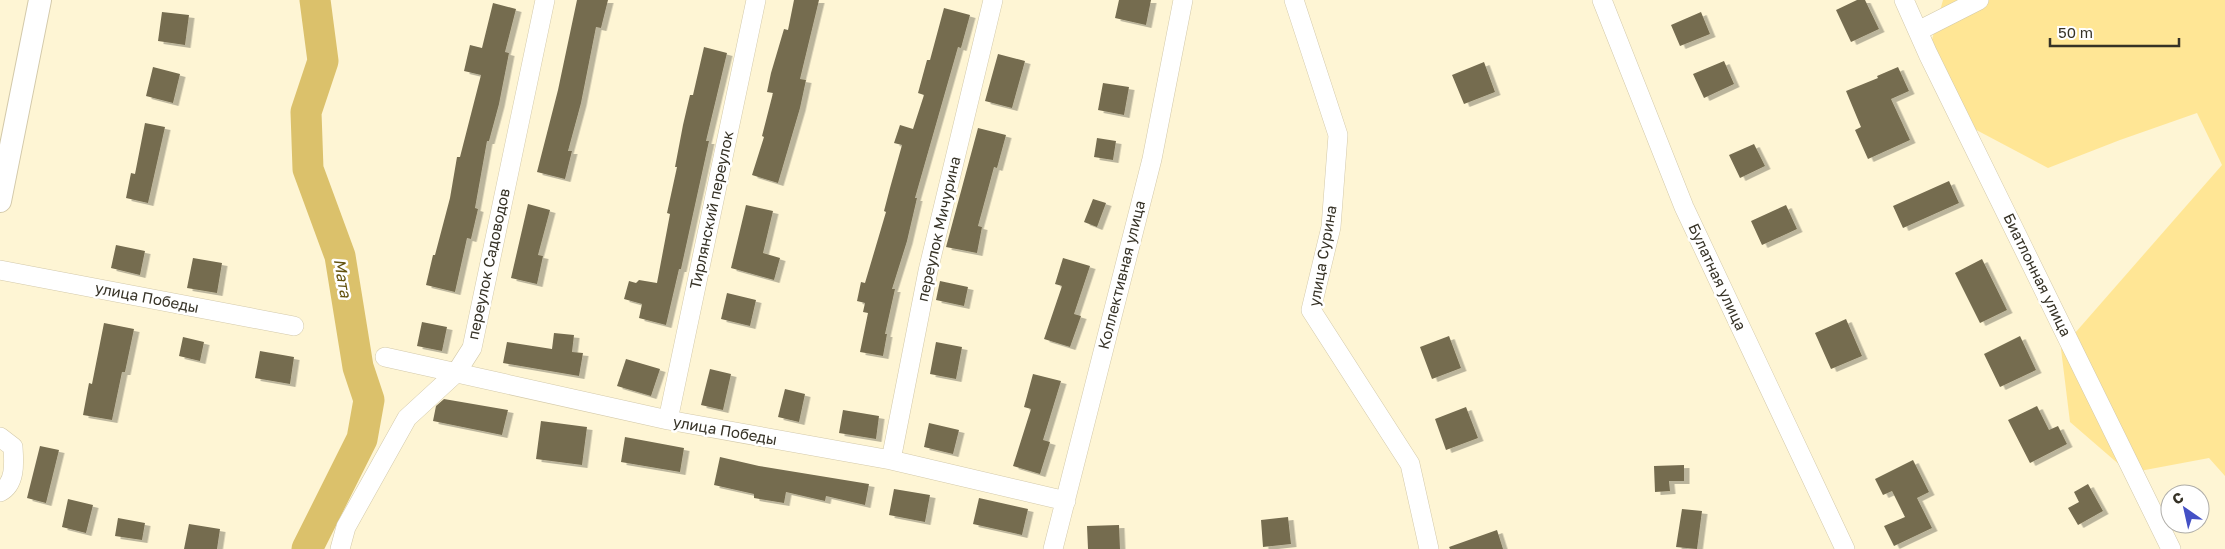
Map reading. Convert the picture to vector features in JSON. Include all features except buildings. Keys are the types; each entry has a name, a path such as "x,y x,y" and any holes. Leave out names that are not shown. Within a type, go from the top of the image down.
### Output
{"street":[{"path":"0,201 40,0"},
{"name":"переулок Садоводов","path":"340,549 346,527 407,418 456,373 472,348 545,0"},
{"name":"Тирлянский переулок","path":"668,420 756,0"},
{"name":"переулок Мичурина","path":"892,460 928,271 993,0"},
{"name":"Коллективная улица","path":"1053,549 1152,159 1184,0"},
{"name":"улица Сурина","path":"1294,0 1338,135 1331,226 1311,310 1410,464 1429,549"},
{"name":"Булатная улица","path":"1602,0 1684,207 1845,549"},
{"name":"Биатлонная улица","path":"1904,0 2171,549"},
{"path":"1918,31 1979,0"},
{"name":"улица Победы","path":"0,270 294,326"},
{"name":"улица Победы","path":"385,357 668,420 892,460 1066,501"},
{"path":"0,438 13,447 15,471 4,490 0,492"}],"shaded area":[{"path":"1943,0 2225,0 2225,476 2209,458 2129,473 2070,422 2061,349 2222,165 2197,113 2048,168 1948,115 1928,54"}],"waterway":[{"name":"Мата","path":"307,549 362,439 369,400 358,367 340,256 308,169 306,112 323,61 315,0"}]}
